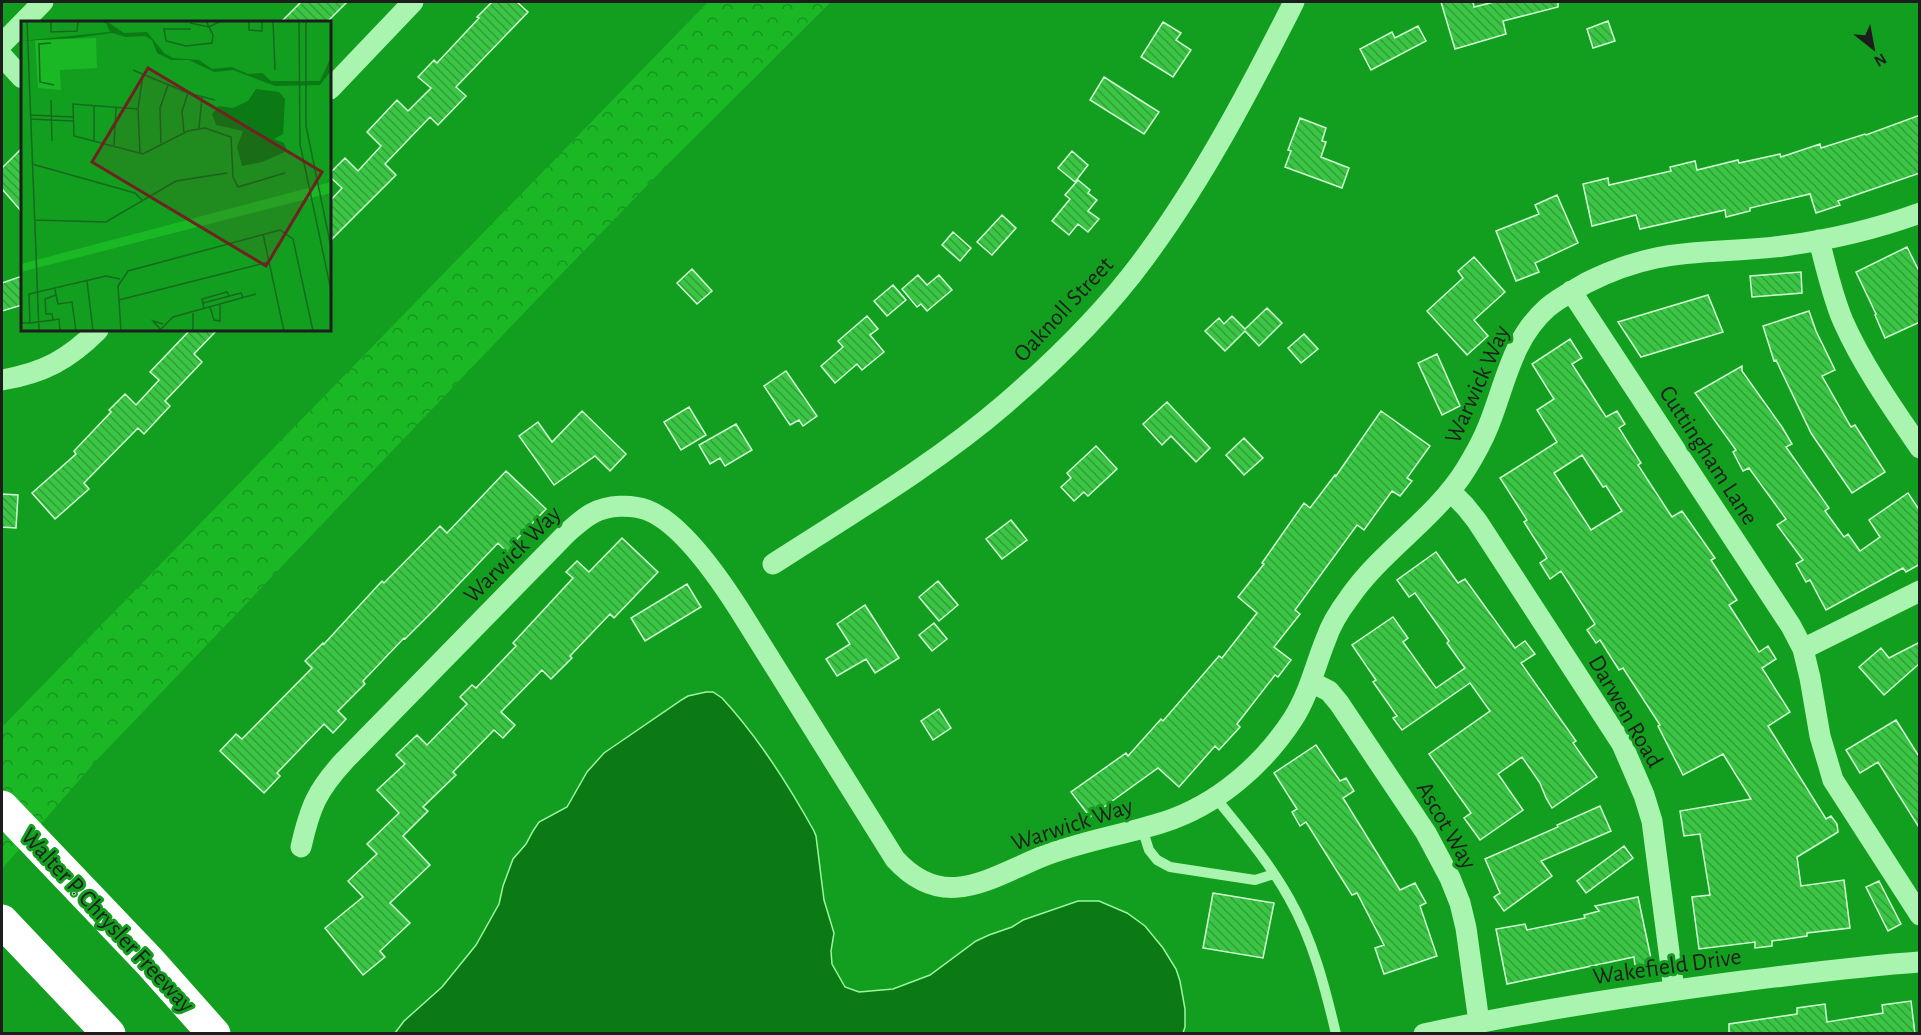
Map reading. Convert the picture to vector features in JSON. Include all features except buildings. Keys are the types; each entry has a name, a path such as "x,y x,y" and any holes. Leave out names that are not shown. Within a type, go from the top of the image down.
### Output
{"highway":[{"name":"Walter P. Chrysler Freeway","path":"2,807 214,1034"},
{"path":"2,921 109,1034"}],"street":[{"path":"24,21 43,2"},
{"path":"332,86 414,2"},
{"name":"Oaknoll Street","path":"773,564 911,475 968,434 1029,382 1098,313 1145,257 1169,222 1222,137 1294,2"},
{"path":"2,44 21,25"},
{"path":"2,56 21,77"},
{"name":"Warwick Way","path":"301,847 308,817 316,799 327,780 339,766 567,533 594,513 614,507 629,506 645,509 660,517 686,540 731,596 895,859 919,880 942,887 959,888 976,885 1056,851 1184,814 1238,781 1277,741 1305,699 1326,637 1335,618 1358,584 1432,513 1464,472 1488,429 1520,340 1547,308 1571,291 1605,274 1656,258 1751,250 1819,240 1886,225 1920,213"},
{"path":"1819,240 1834,297 1856,346 1874,379 1920,448"},
{"name":"Cuttingham Lane","path":"1571,291 1786,618 1803,649 1820,736 1833,780 1920,915"},
{"path":"2,380 44,370 60,362 96,332"},
{"name":"Darwen Road","path":"1450,491 1477,521 1608,721 1633,765 1652,821 1674,990"},
{"path":"1803,649 1920,591"},
{"name":"Ascot Way","path":"1311,682 1329,691 1339,703 1426,833 1442,861 1460,903 1466,928 1479,1022"},
{"name":"Wakefield Drive","path":"1424,1034 1479,1022 1674,990 1867,966 1920,962"}],"lane":[{"path":"1215,797 1274,874 1289,898 1308,937 1324,982 1336,1034"},
{"path":"1142,828 1149,850 1157,860 1170,867 1255,880 1274,874"}],"green space":[{"path":"708,2 831,2 664,168 544,292 94,763 2,869 2,727"}],"shaded area":[{"path":"713,692 722,698 761,745 814,831 824,900 834,933 831,951 832,964 845,987 859,992 893,989 930,975 976,941 1012,927 1023,920 1078,901 1099,901 1127,913 1145,926 1163,948 1176,969 1180,981 1185,1009 1183,1033 395,1033 404,1021 442,987 476,945 499,904 513,859 526,844 539,822 567,807 587,772 604,753 688,696"}]}
